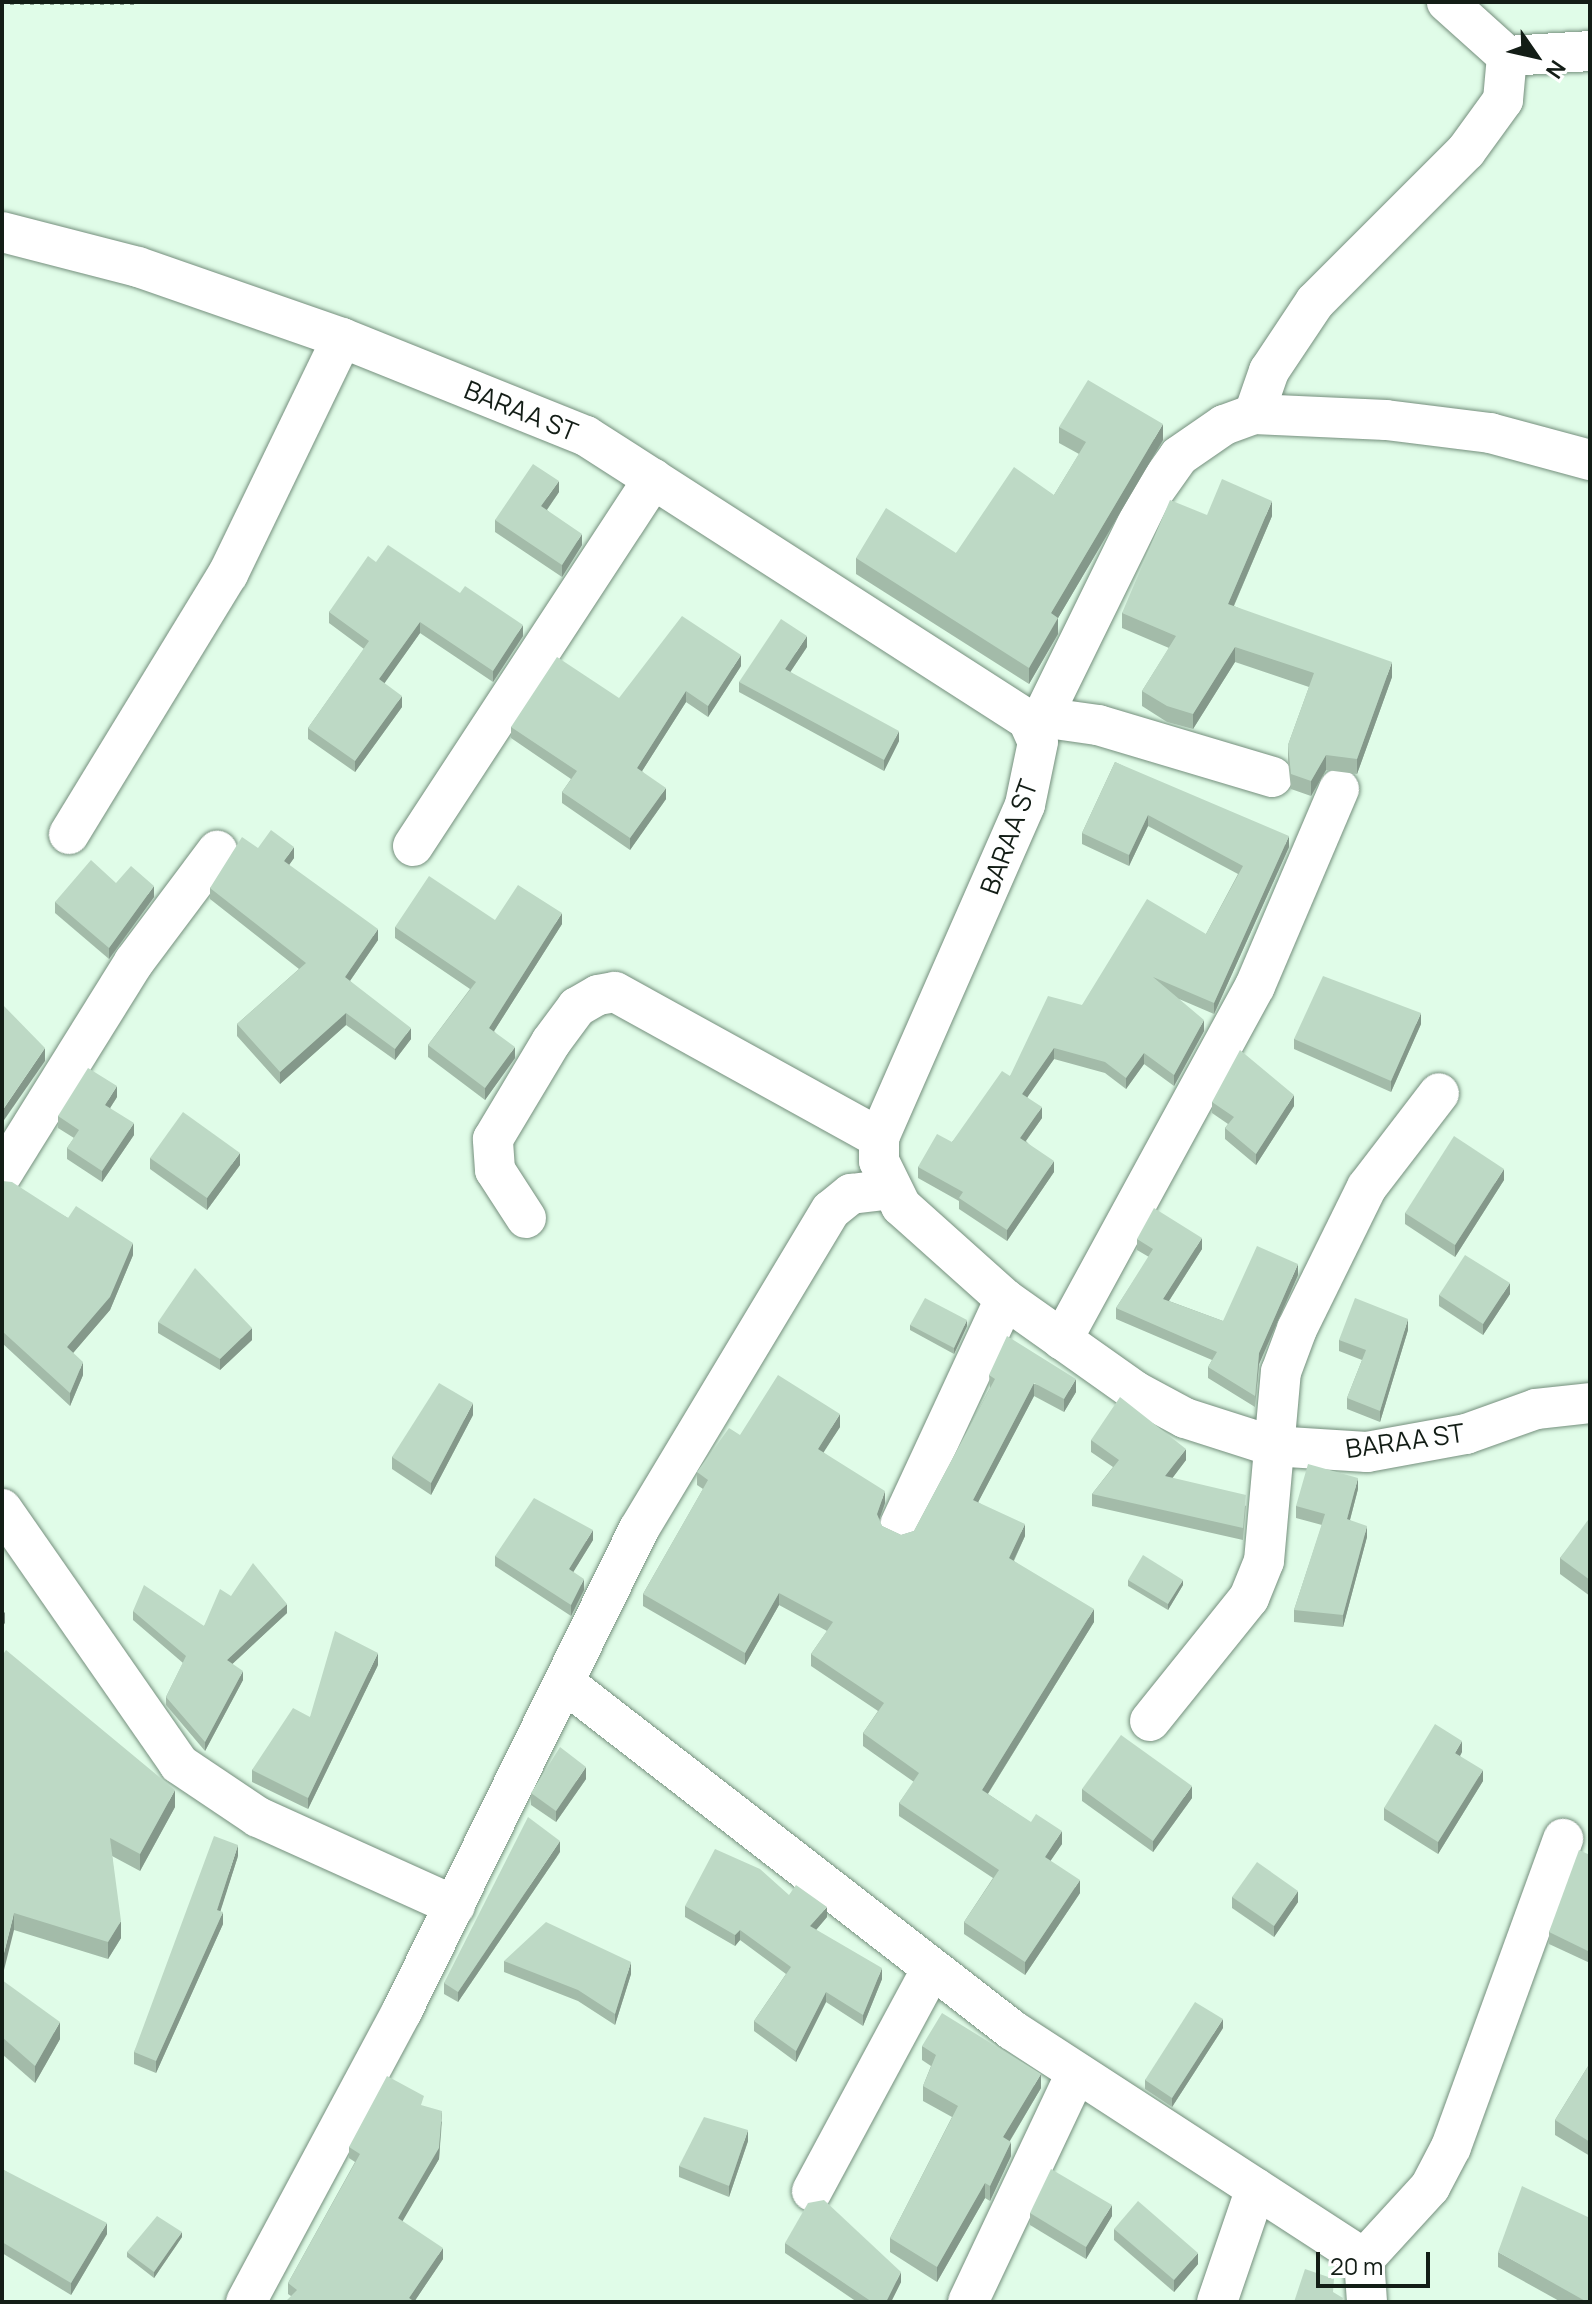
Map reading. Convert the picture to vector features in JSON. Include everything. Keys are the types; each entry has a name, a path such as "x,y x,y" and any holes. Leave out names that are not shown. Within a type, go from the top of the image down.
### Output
{"street":[{"path":"1447,2 1507,56 1590,51"},
{"path":"1254,414 1269,371 1315,302 1481,131 1503,100 1507,56"},
{"name":"BARAA ST","path":"2,232 138,267 342,338 586,436 1038,723 1025,805 879,1138"},
{"path":"69,834 228,574 342,338"},
{"path":"1272,777 1098,725 1038,723 1098,593 1179,456 1196,440 1254,414 1490,433 1590,460"},
{"path":"413,846 653,479"},
{"path":"1062,1340 1255,986 1339,789"},
{"path":"2,1174 134,962 217,851"},
{"path":"246,2302 455,1906 639,1529 831,1210 851,1194 889,1189 879,1138 615,992 598,995 577,1007 551,1042 493,1139 495,1170 526,1218"},
{"path":"1150,1721 1249,1598 1264,1561 1281,1372 1313,1293 1367,1187 1439,1093"},
{"name":"BARAA ST","path":"889,1189 944,1249 1062,1340 1185,1418 1272,1446 1367,1452 1466,1434 1536,1409 1590,1403"},
{"path":"900,1525 1005,1299"},
{"path":"2,1509 179,1764 258,1817 455,1906"},
{"path":"566,1684 931,1970 1076,2074 1364,2259"},
{"path":"1367,2302 1364,2259 1430,2187 1451,2147 1563,1839"},
{"path":"812,2191 931,1970"},
{"path":"968,2302 1076,2074"},
{"path":"1217,2302 1256,2188"}],"path":[{"path":"10,2 135,2"}],"building":[{"path":"1088,380 1163,424 1051,613 1058,618 1029,668 856,558 886,508 956,553 1014,467 1054,495 1086,442 1059,427"},
{"path":"533,464 559,481 541,506 582,534 562,565 495,520"},
{"path":"1222,479 1272,501 1228,604 1392,662 1357,759 1326,755 1311,781 1291,774 1288,745 1314,673 1235,647 1193,714 1167,706 1142,691 1176,636 1122,613 1170,500 1207,515"},
{"path":"388,545 460,593 465,586 523,625 493,671 420,622 379,679 402,696 355,761 308,728 369,641 329,612 368,556 376,562"},
{"path":"682,616 741,655 708,706 686,691 637,768 666,788 630,838 562,792 577,771 511,727 557,657 619,698"},
{"path":"781,619 807,636 785,669 899,731 884,760 739,682"},
{"path":"1115,762 1289,836 1214,1003 1153,977 1204,1020 1174,1075 1144,1053 1126,1078 1105,1062 1054,1048 1022,1094 1042,1107 1020,1138 1054,1161 1007,1230 959,1198 963,1192 918,1167 937,1134 952,1142 1002,1071 1010,1076 1048,996 1082,1005 1147,899 1206,934 1243,866 1148,815 1129,855 1082,833"},
{"path":"271,830 294,847 284,861 378,929 345,977 411,1028 395,1049 346,1013 280,1072 237,1024 306,963 210,888 242,837 258,848"},
{"path":"91,860 116,883 131,866 154,886 109,948 55,902"},
{"path":"429,876 495,920 518,885 562,913 489,1028 515,1047 485,1088 428,1045 476,982 395,927"},
{"path":"1323,976 1421,1013 1391,1081 1294,1039"},
{"path":"2,1004 45,1048 2,1111"},
{"path":"1240,1050 1294,1095 1256,1154 1225,1128 1234,1117 1212,1102"},
{"path":"88,1068 117,1086 105,1105 134,1123 102,1171 67,1148 79,1130 58,1116"},
{"path":"183,1112 240,1153 207,1198 150,1158"},
{"path":"1454,1136 1504,1169 1455,1245 1405,1213"},
{"path":"2,1181 12,1182 68,1218 76,1206 133,1243 110,1297 67,1347 83,1362 70,1393 2,1331"},
{"path":"1154,1208 1202,1238 1163,1299 1223,1321 1257,1246 1298,1264 1259,1353 1255,1396 1208,1367 1217,1352 1116,1308 1153,1249 1137,1239"},
{"path":"1465,1255 1510,1283 1483,1324 1439,1295"},
{"path":"195,1268 252,1328 220,1359 158,1322"},
{"path":"925,1298 967,1320 954,1348 910,1325"},
{"path":"1355,1298 1408,1319 1380,1411 1347,1398 1366,1350 1339,1340"},
{"path":"1007,1336 1076,1379 1064,1399 1034,1383 973,1500 1025,1524 1009,1558 1094,1609 982,1790 1031,1822 1036,1814 1062,1831 1045,1857 1080,1880 1025,1962 964,1922 999,1870 899,1803 919,1773 863,1733 884,1703 811,1654 833,1622 779,1593 745,1653 643,1594 708,1480 697,1472 729,1428 740,1435 778,1375 840,1414 818,1449 885,1491 877,1514 882,1526 901,1535 914,1531 995,1379 989,1375"},
{"path":"439,1383 473,1403 431,1483 392,1457"},
{"path":"1120,1397 1186,1449 1165,1476 1246,1495 1243,1528 1092,1494 1119,1460 1091,1440"},
{"path":"1308,1464 1358,1478 1347,1519 1367,1526 1343,1615 1294,1610 1325,1514 1296,1506"},
{"path":"534,1498 593,1530 569,1569 584,1579 571,1605 495,1556"},
{"path":"1590,1521 1590,1580 1560,1558"},
{"path":"1143,1555 1183,1580 1168,1604 1128,1580"},
{"path":"253,1563 287,1604 227,1660 243,1671 205,1742 166,1697 186,1656 133,1611 144,1585 204,1626 220,1589 231,1596"},
{"path":"335,1631 378,1653 308,1798 252,1770 293,1708 310,1717"},
{"path":"6,1650 175,1790 140,1854 110,1838 121,1921 108,1942 14,1913 2,1961 2,1656"},
{"path":"1435,1724 1462,1741 1455,1753 1483,1770 1438,1842 1384,1808"},
{"path":"1121,1735 1192,1786 1153,1841 1082,1789"},
{"path":"560,1747 586,1767 556,1811 531,1793"},
{"path":"528,1817 560,1841 458,1992 444,1983"},
{"path":"214,1836 238,1845 217,1910 223,1912 156,2061 134,2052"},
{"path":"715,1849 760,1869 789,1895 796,1885 827,1907 810,1926 882,1968 863,2015 826,1992 796,2051 754,2021 791,1967 740,1930 735,1935 685,1906"},
{"path":"1579,1850 1590,1855 1590,1952 1549,1932"},
{"path":"1257,1862 1298,1891 1274,1926 1232,1897"},
{"path":"546,1922 631,1962 615,2014 578,1990 504,1961"},
{"path":"2,1980 60,2022 35,2066 2,2037"},
{"path":"1195,2002 1223,2019 1172,2098 1145,2080"},
{"path":"942,2013 1041,2074 1003,2137 1011,2142 990,2186 985,2183 937,2267 890,2238 958,2106 923,2086 936,2055 922,2046"},
{"path":"1590,2063 1590,2142 1555,2120"},
{"path":"387,2076 424,2096 421,2105 442,2111 439,2148 398,2218 443,2248 409,2298 415,2302 285,2302 297,2290 288,2283 360,2154 349,2147"},
{"path":"704,2117 748,2130 729,2186 679,2166"},
{"path":"2,2169 107,2223 71,2283 2,2242"},
{"path":"1051,2169 1112,2205 1086,2247 1030,2213"},
{"path":"1522,2186 1590,2218 1590,2302 1498,2252"},
{"path":"824,2200 901,2272 886,2302 872,2302 785,2243 808,2203"},
{"path":"1138,2201 1198,2253 1174,2280 1114,2229"},
{"path":"157,2216 182,2232 154,2272 127,2252"},
{"path":"1305,2269 1334,2279 1333,2292 1343,2298 1342,2302 1294,2302"}]}
